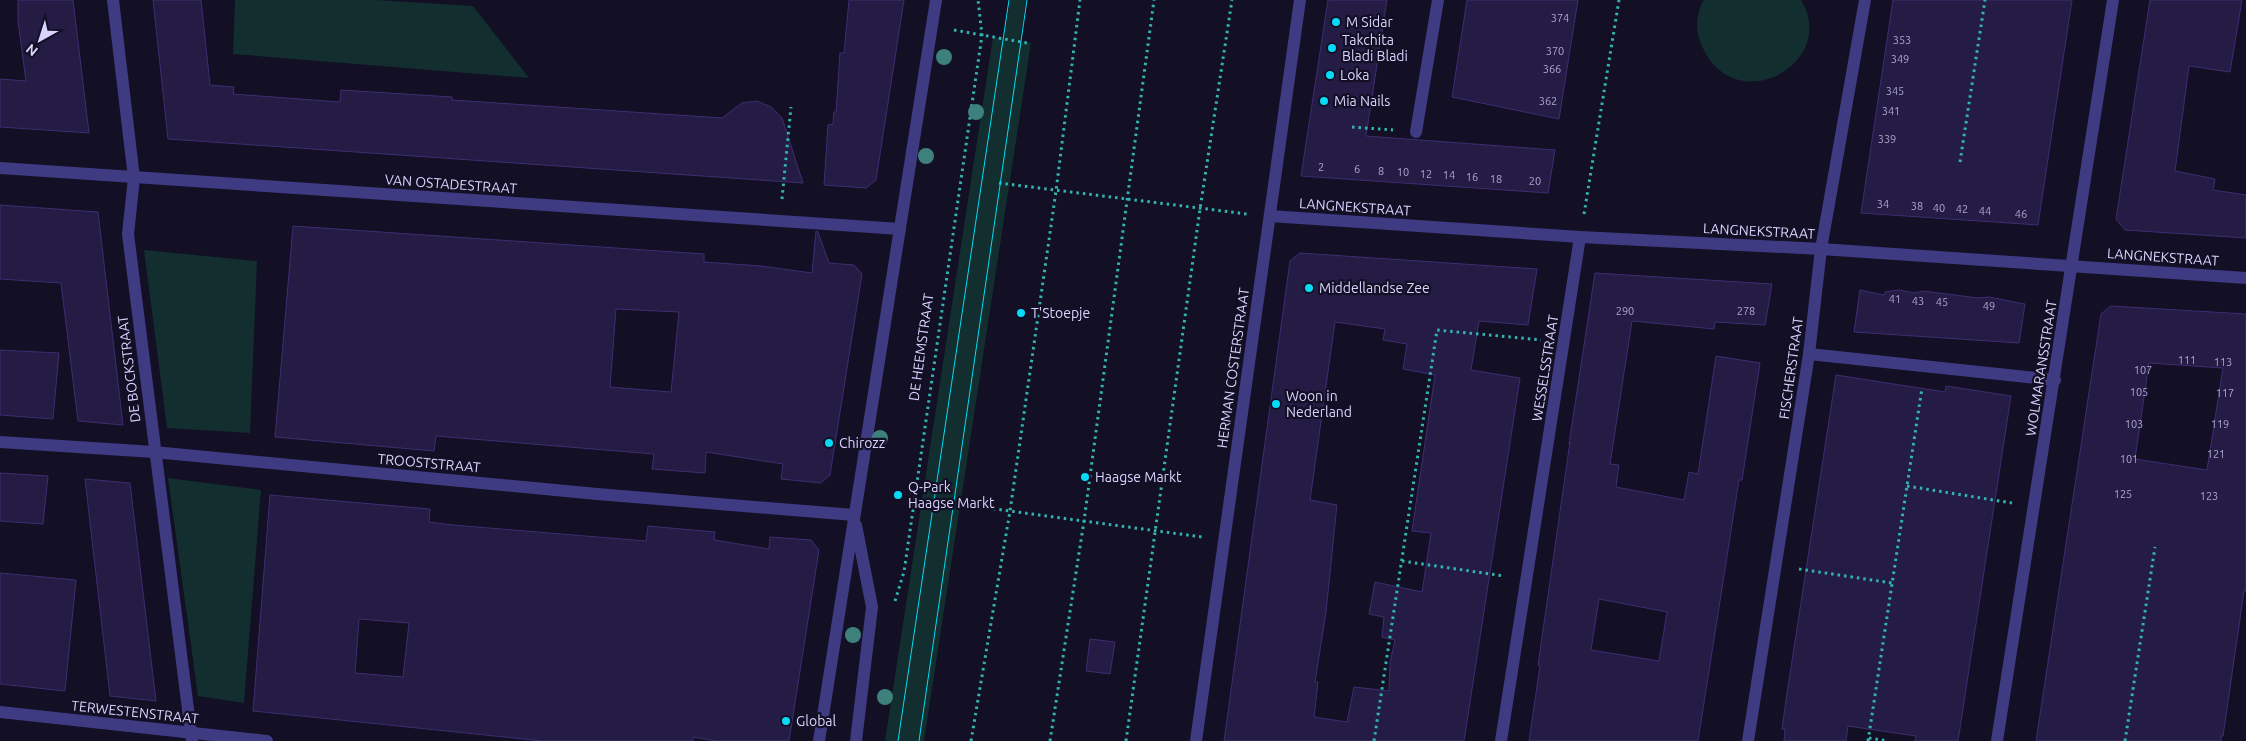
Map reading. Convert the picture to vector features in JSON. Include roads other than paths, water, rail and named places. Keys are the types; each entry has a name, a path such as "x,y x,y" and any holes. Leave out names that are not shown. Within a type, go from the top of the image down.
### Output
{"street":[{"name":"DE BOCKSTRAAT","path":"113,0 134,178 128,234 154,452 192,737"},
{"path":"819,741 936,0"},
{"name":"HERMAN COSTERSTRAAT","path":"1196,741 1300,0"},
{"path":"1416,132 1438,0"},
{"name":"FISCHERSTRAAT","path":"1748,741 1809,354 1821,249 1865,0"},
{"name":"WOLMARANSSTRAAT","path":"1997,741 2113,0"},
{"name":"VAN OSTADESTRAAT","path":"0,168 900,229"},
{"name":"LANGNEKSTRAAT","path":"1270,216 1580,237 1821,249 2073,265 2246,278"},
{"name":"WESSELSSTRAAT","path":"1501,741 1580,237"},
{"path":"1809,354 2055,380"},
{"name":"TROOSTSTRAAT","path":"0,442 154,452 597,494 854,515"},
{"path":"854,515 872,607 856,741"},
{"name":"TERWESTENSTRAAT","path":"0,712 192,737 267,741"}],"tram line":[{"path":"898,741 1009,0"},
{"path":"919,741 1027,0"}],"place":[{"name":"M Sidar","path":"1336,22"},
{"name":"Takchita Bladi Bladi","path":"1332,48"},
{"name":"Loka","path":"1330,75"},
{"name":"Mia Nails","path":"1324,101"},
{"name":"Middellandse Zee","path":"1309,288"},
{"name":"T'Stoepje","path":"1021,313"},
{"name":"Woon in Nederland","path":"1276,404"},
{"name":"Chirozz","path":"829,443"},
{"name":"Haagse Markt","path":"1085,477"},
{"name":"Q-Park Haagse Markt","path":"898,495"},
{"name":"Global","path":"786,721"}]}
